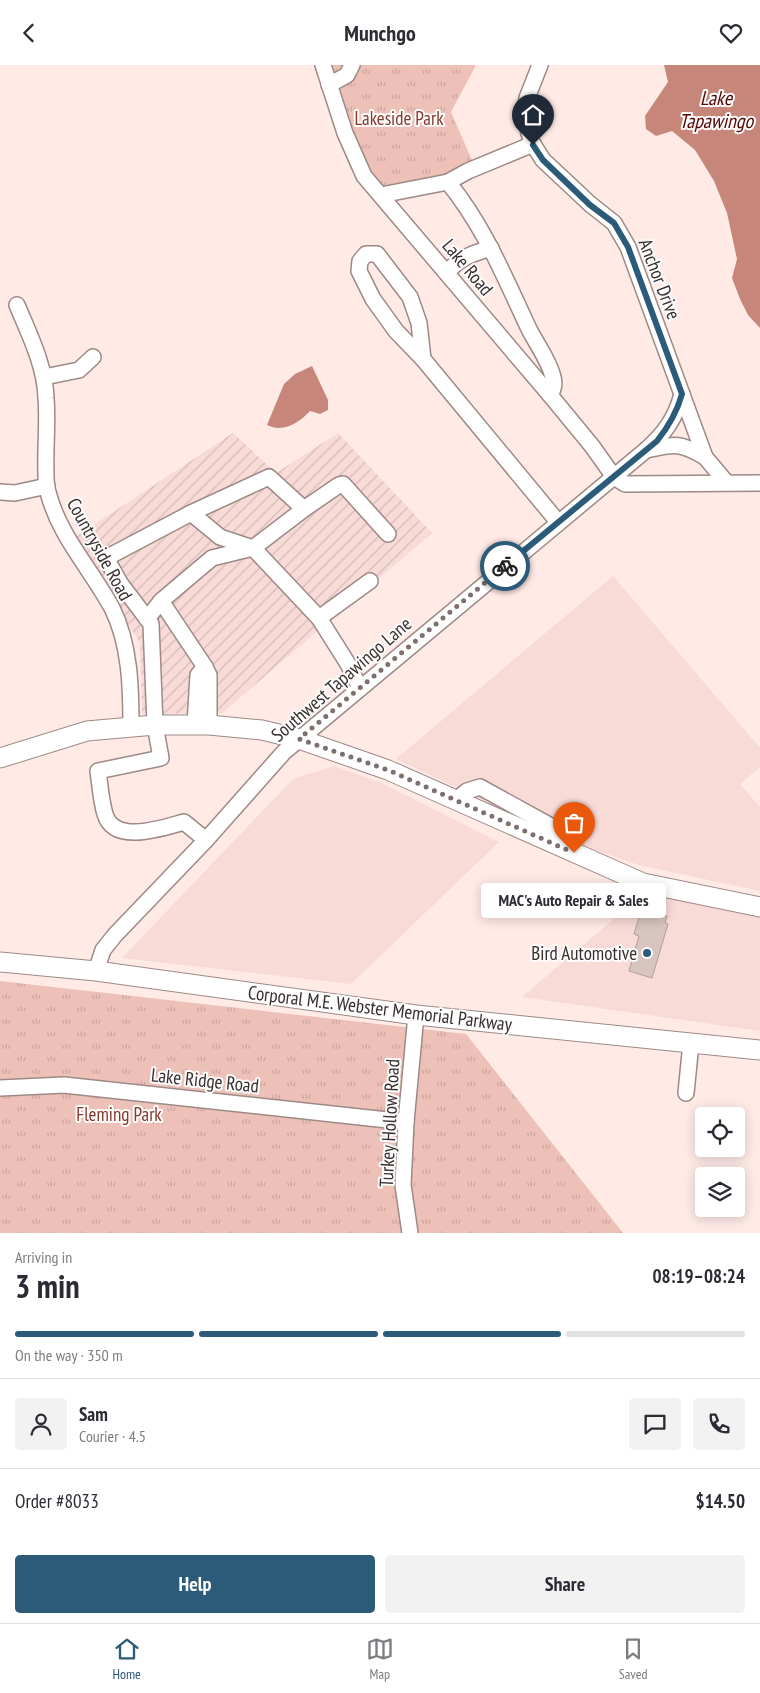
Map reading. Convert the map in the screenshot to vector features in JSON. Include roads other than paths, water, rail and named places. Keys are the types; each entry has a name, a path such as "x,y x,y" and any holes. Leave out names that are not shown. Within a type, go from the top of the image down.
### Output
{"main road":[{"path":"0,758 87,731 155,725 202,725 262,730 299,739 388,770 643,883 760,907"},
{"name":"Corporal M.E. Webster Memorial Parkway","path":"0,962 96,971 416,1015 760,1050"}],"street":[{"name":"Lake Road","path":"323,65 345,133 356,162 364,176 550,395 592,446 614,477"},
{"path":"329,85 347,75 352,65"},
{"name":"Anchor Drive","path":"540,65 527,98 525,117 533,145 543,160 590,205 614,223 619,231 628,247 705,457 726,483"},
{"path":"381,195 448,182 468,171 533,145"},
{"path":"448,182 461,197 482,229 508,280 530,331 552,371 554,386 550,395"},
{"path":"448,273 463,258 491,248"},
{"path":"423,359 419,323 410,297 376,254 366,254 360,261 359,271 372,299 396,331 423,359 558,522"},
{"name":"Countryside Road","path":"17,305 44,377 47,487 63,530 112,608 119,626 125,647 131,689 131,727"},
{"path":"44,377 79,370 92,357"},
{"path":"646,450 668,428 682,394"},
{"name":"Anchor Drive","path":"646,450 676,445 688,447 705,457"},
{"name":"Southwest Tapawingo Lane","path":"96,971 103,950 115,935 206,840 284,752 646,450"},
{"path":"206,840 184,822 126,833 116,830 109,823 105,814 98,771 161,758 155,725 151,624 120,583 106,558 191,513 269,477 304,509"},
{"path":"614,477 625,483 760,483"},
{"path":"147,619 161,601 212,558 253,549 304,509 339,485 344,484 388,534"},
{"path":"0,492 15,493 47,487"},
{"path":"191,513 220,537 253,549 319,618 348,664 360,688"},
{"path":"319,618 370,581"},
{"path":"161,601 209,675 202,725"},
{"name":"Turkey Hollow Road","path":"410,1233 403,1185 406,1122 416,1015"},
{"path":"686,1093 692,1043"},
{"name":"Lake Ridge Road","path":"0,1088 64,1085 406,1122"}],"water":[{"name":"Lake Tapawingo","path":"664,65 760,65 760,328 748,315 732,278 737,259 727,213 714,181 695,150 672,131 656,136 646,129 645,116 668,82"},
{"path":"312,366 328,400 328,410 320,414 310,411 296,423 285,427 279,428 267,425 284,384 295,374"}],"place":[{"name":"MAC's Auto Repair & Sales","path":"574,853"},
{"name":"Bird Automotive","path":"647,953"}],"park label":[{"name":"Lakeside Park","path":"399,118"},
{"name":"Fleming Park","path":"119,1114"}]}
